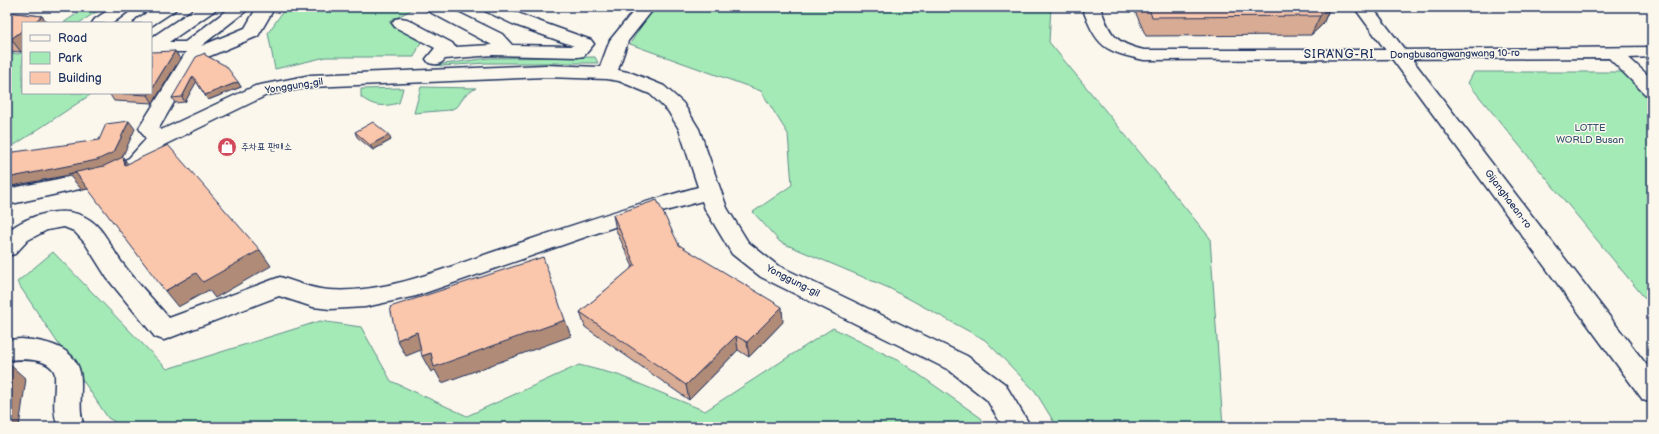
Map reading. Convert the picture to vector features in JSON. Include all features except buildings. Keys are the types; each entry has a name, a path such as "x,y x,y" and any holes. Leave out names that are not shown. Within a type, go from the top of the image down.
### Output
{"street":[{"path":"102,22 125,7"},
{"path":"145,22 168,7"},
{"path":"152,46 208,7"},
{"path":"157,140 149,128 191,57 197,49 242,7"},
{"path":"152,47 197,49 252,32 266,7"},
{"path":"418,78 446,47 401,23 430,7"},
{"path":"434,7 496,38 507,50"},
{"path":"439,54 507,50 578,52 585,44 521,21 491,7"},
{"path":"607,73 619,40 646,7"},
{"name":"Dongbusangwangwang 10-ro","path":"1091,7 1103,38 1121,50 1144,55 1399,55 1652,52"},
{"name":"Gijanghaean-ro","path":"1363,7 1652,392"},
{"path":"1613,52 1652,90"},
{"name":"Yonggung-gil","path":"7,197 109,176 136,163 157,140 262,90 311,81 418,78 545,71 607,73 625,77 657,90 676,107 688,129 716,209 740,248 769,271 958,363 996,392 1018,427"},
{"path":"7,248 13,238 35,225 50,221 75,222 83,226 110,264 164,330 280,286 294,293 338,301 382,295 416,287 634,212 710,191"},
{"path":"7,350 30,349 53,354 63,362 68,371 69,386 66,408 71,427"}],"green space":[{"path":"87,7 104,7 81,22 64,22"},
{"path":"286,7 416,7 389,22 421,42 414,57 326,57 275,69 268,33"},
{"path":"653,7 1051,7 1049,42 1210,238 1223,427 1057,427 1035,391 985,340 889,288 780,242 753,212 792,185 788,134 761,91 630,44"},
{"path":"22,52 22,94 91,94 7,150 7,53 19,54"},
{"path":"595,57 598,63 486,63 436,65 489,58"},
{"name":"LOTTE WORLD Busan","path":"1474,72 1652,72 1652,307 1468,83"},
{"path":"421,87 476,88 465,95 458,106 450,110 414,113"},
{"path":"403,88 399,103 379,105 370,103 361,97 361,89"},
{"path":"53,252 167,369 320,321 361,327 391,381 467,416 579,365 618,375 705,411 833,328 901,362 981,418 986,427 124,427 108,418 17,282"}],"place":[{"name":"주차표 판매소","path":"227,147"}],"district":[{"name":"SIRANG-RI","path":"1339,54"}]}
